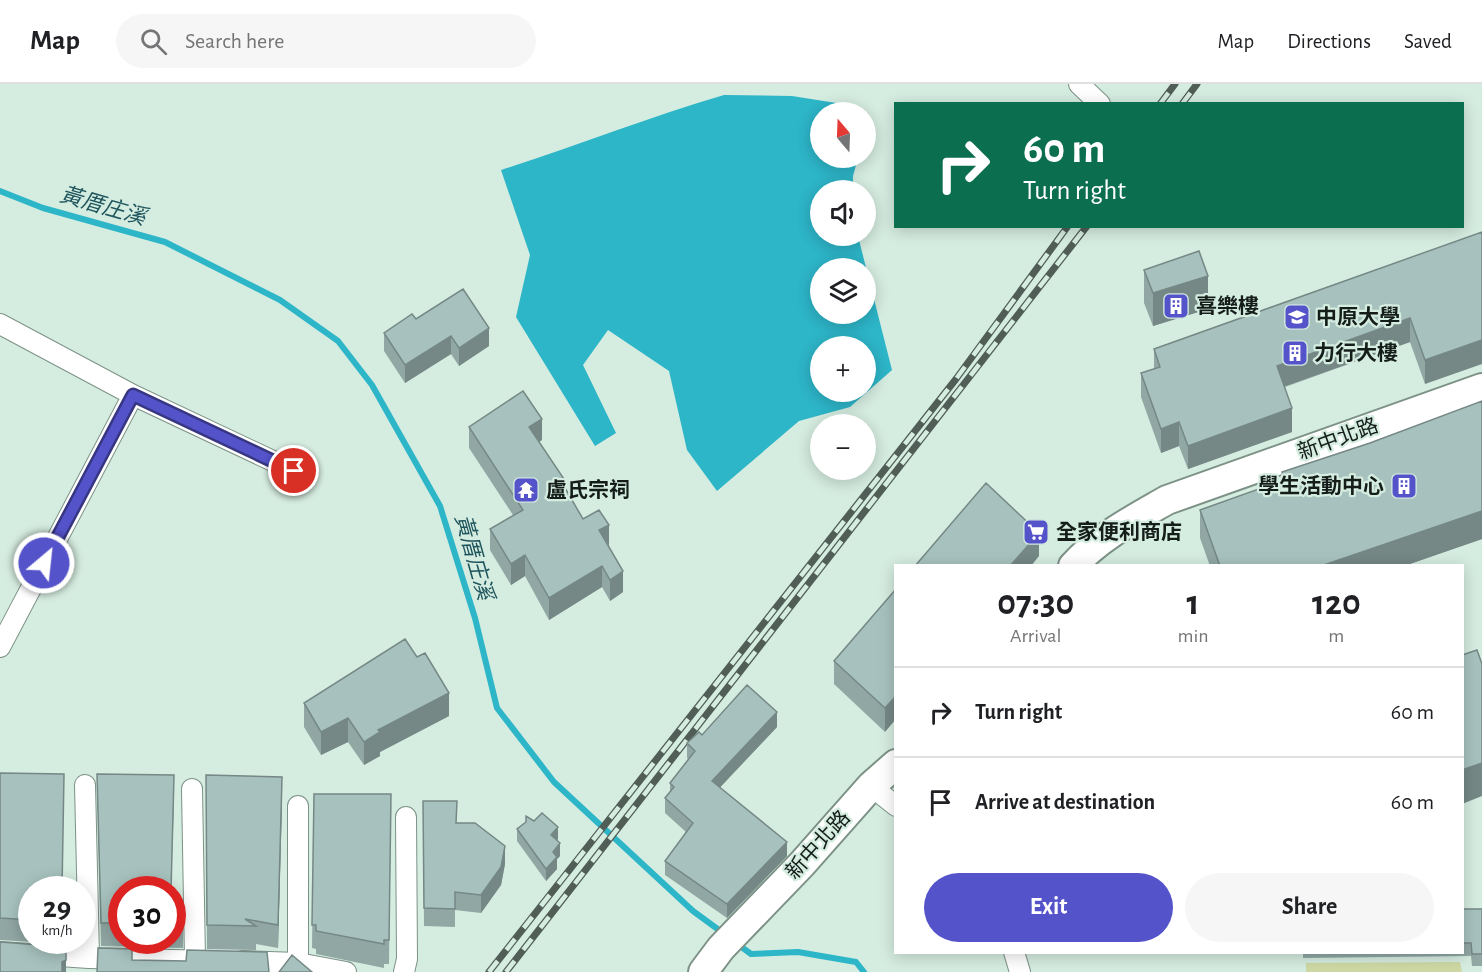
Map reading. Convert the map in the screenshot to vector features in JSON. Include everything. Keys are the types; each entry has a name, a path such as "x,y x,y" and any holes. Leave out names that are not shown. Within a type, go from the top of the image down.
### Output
{"street":[{"path":"1079,84 1098,102"},
{"path":"0,324 133,395 294,471"},
{"name":"新中北路","path":"1075,564 1084,553 1122,526 1167,500 1482,388"},
{"path":"0,646 133,395"},
{"name":"新中北路","path":"704,972 721,948 871,786 894,766"},
{"path":"85,785 89,958"},
{"path":"871,786 894,804"},
{"path":"192,789 195,960"},
{"path":"298,806 298,963"},
{"path":"404,972 407,959 406,818"},
{"path":"0,952 89,958 298,963 346,972"},
{"path":"1015,954 1020,972"}],"green space":[{"path":"1460,962 1462,972 1306,972 1306,963"}],"water":[{"path":"724,95 792,96 830,102 810,102 810,168 855,168 853,180 810,180 810,246 861,246 864,258 810,258 810,324 876,324 876,307 892,370 876,384 876,336 810,336 810,402 856,402 850,407 824,414 810,414 810,418 799,421 717,491 687,450 669,371 608,330 583,365 616,433 595,446 516,317 530,255 501,170"}],"building":[{"name":"力行大樓","path":"1482,232 1482,340 1425,360 1410,318 1277,366 1292,408 1188,446 1179,422 1161,429 1141,373 1160,367 1154,349"},
{"path":"1199,251 1208,276 1153,293 1144,270"},
{"path":"463,289 489,328 459,348 451,336 405,365 384,333 412,314 416,319"},
{"path":"523,391 542,419 529,427 564,479 561,481 583,519 599,510 609,525 599,530 623,571 610,580 602,566 549,598 525,555 511,564 490,529 523,510 469,427"},
{"path":"1482,401 1482,511 1327,564 1219,564 1200,510 1284,480 1282,472 1370,443"},
{"path":"986,483 1039,533 1012,564 917,564"},
{"path":"894,591 894,698 885,708 834,661"},
{"path":"405,639 417,657 425,653 449,693 378,730 380,732 364,742 348,718 321,732 304,703"},
{"path":"1477,650 1482,664 1482,763 1464,769 1464,654"},
{"path":"747,685 777,712 712,781 787,842 727,904 665,861 693,823 665,798 674,787 670,783 695,751 687,743 699,732 702,735"},
{"path":"0,773 64,774 62,876 18,876 18,919 0,918"},
{"path":"97,774 174,775 171,876 108,876 108,923 101,923"},
{"path":"206,775 282,777 278,925 245,919 256,926 207,925"},
{"path":"314,794 391,794 389,940 384,940 384,944 316,931 316,925 312,925"},
{"path":"423,801 457,801 456,823 475,823 505,846 501,867 481,895 455,892 455,909 424,908"},
{"path":"542,813 558,827 551,835 560,843 553,852 557,857 546,869 517,829 526,822 526,816 534,821"},
{"path":"1464,909 1482,909 1482,954 1472,954 1471,943 1464,943"},
{"path":"0,942 18,943 18,954 66,954 66,960 62,962 62,972 0,972"},
{"path":"98,948 108,948 108,954 132,954 132,960 186,961 187,950 267,952 269,972 97,972"},
{"path":"292,955 312,972 279,972"}],"waterway":[{"name":"黃厝庄溪","path":"0,191 43,208 165,242 280,300 338,341 372,385 440,506 475,618 497,708 554,782 693,911 723,933"},
{"name":"黃厝庄溪","path":"736,943 751,954 798,952 856,962 864,972"}],"railway":[{"path":"1162,102 1175,84"},
{"path":"1184,102 1197,84"},
{"path":"489,972 956,379 1067,228"},
{"path":"506,972 1085,228"}],"place":[{"name":"喜樂樓","path":"1176,306"},
{"name":"中原大學","path":"1297,317"},
{"name":"力行大樓","path":"1295,353"},
{"name":"學生活動中心","path":"1404,486"},
{"name":"盧氏宗祠","path":"526,490"},
{"name":"全家便利商店","path":"1036,532"}],"route":[{"path":"44,563 133,395 294,471"}]}
